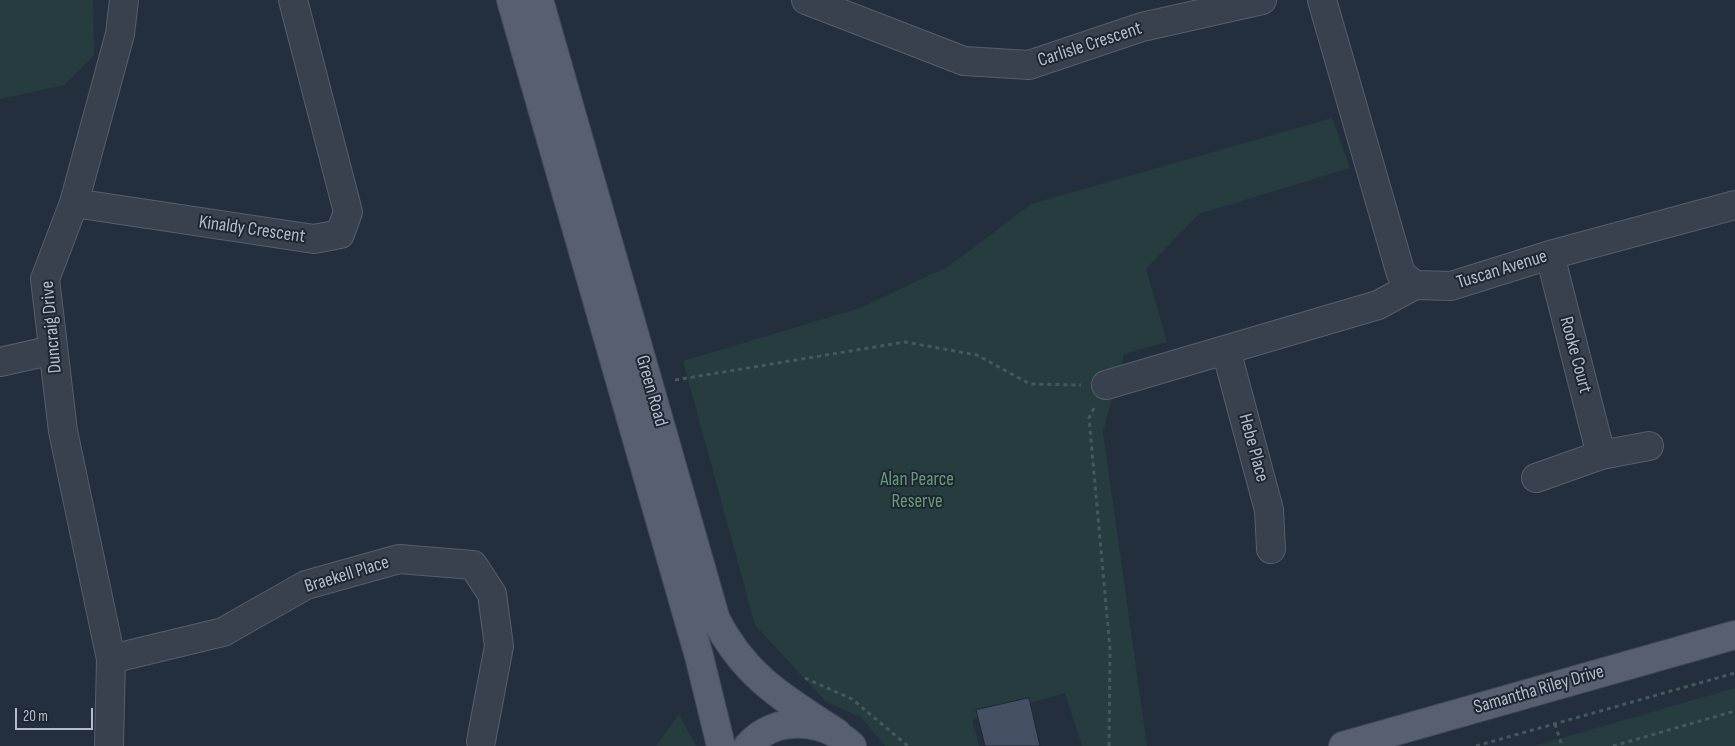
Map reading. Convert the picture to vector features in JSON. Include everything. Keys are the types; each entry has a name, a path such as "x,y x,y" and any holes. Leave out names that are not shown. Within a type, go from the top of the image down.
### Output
{"main road":[{"name":"Green Road","path":"511,0 699,656 721,746"},
{"name":"Green Road","path":"539,0 716,620 727,641 756,676 780,696 848,742"},
{"name":"Samantha Riley Drive","path":"1343,746 1735,635"},
{"path":"748,746 754,739 772,728 794,723 816,725 848,742"}],"street":[{"name":"Duncraig Drive","path":"109,746 111,660 63,431 45,280 74,204 120,34 124,0"},
{"name":"Kinaldy Crescent","path":"74,204 314,239 340,234 348,212 293,0"},
{"name":"Carlisle Crescent","path":"806,0 964,61 1029,65 1142,27 1262,0"},
{"path":"1106,385 1378,305 1415,285 1401,274 1322,0"},
{"name":"Tuscan Avenue","path":"1415,285 1451,286 1550,255 1735,205"},
{"name":"Rooke Court","path":"1550,255 1601,455"},
{"path":"0,362 53,350"},
{"name":"Hebe Place","path":"1226,350 1270,510 1272,549"},
{"path":"1536,478 1601,455 1649,446"},
{"name":"Braekell Place","path":"111,660 223,632 306,585 398,559 473,565 492,594 499,646 481,741"}],"path":[{"path":"678,389 675,380 905,342 977,354 1030,384 1106,385 1089,418 1110,649 1109,746"},
{"path":"1476,746 1735,673"},
{"path":"802,676 852,699 908,746"},
{"path":"1613,746 1735,711"},
{"path":"1556,724 1562,746"}],"green space":[{"path":"0,0 93,0 94,55 64,85 0,99"},
{"name":"Alan Pearce Reserve","path":"1332,118 1350,168 1199,214 1146,269 1167,342 1124,354 1103,432 1147,746 1082,746 1065,693 972,720 979,746 885,746 862,718 825,701 755,625 683,361 860,308 949,266 1031,204"},
{"path":"1735,688 1735,746 1534,746"},
{"path":"679,714 696,746 656,746"}],"building":[{"path":"1029,698 1040,746 985,746 976,710"}]}
